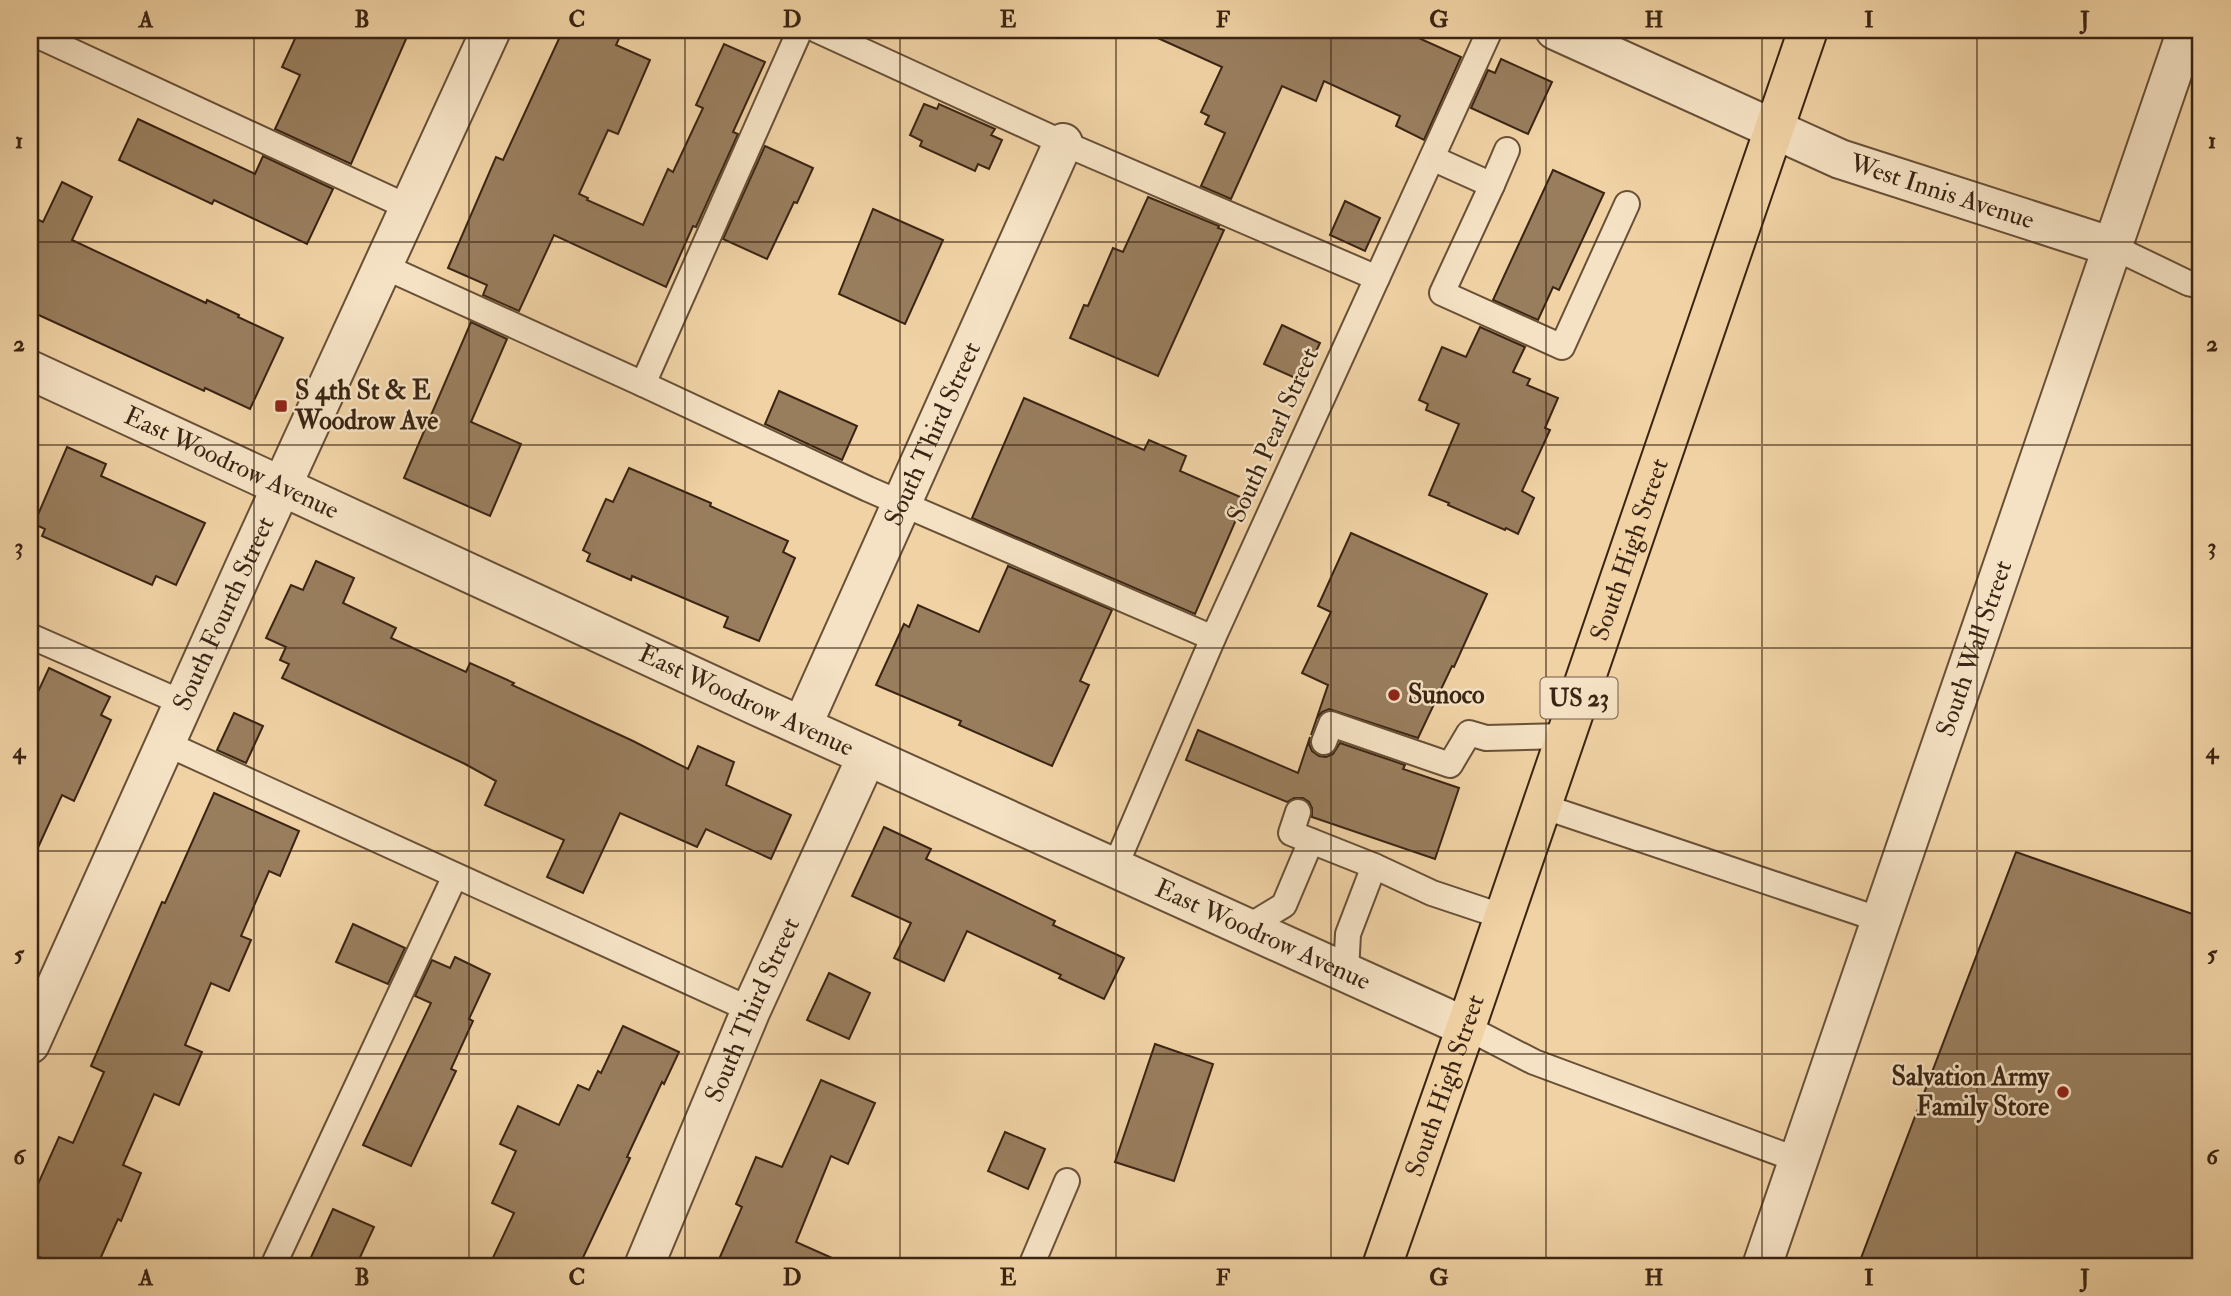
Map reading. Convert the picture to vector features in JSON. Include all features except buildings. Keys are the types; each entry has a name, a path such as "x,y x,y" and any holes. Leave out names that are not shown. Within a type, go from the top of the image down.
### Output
{"main road":[{"name":"South High Street","path":"1382,1266 1808,30"}],"street":[{"name":"South Fourth Street","path":"30,1044 281,487 492,30"},
{"name":"West Innis Avenue","path":"1555,30 1840,159 2113,247"},
{"name":"South Wall Street","path":"1762,1266 2187,30"},
{"name":"South Third Street","path":"802,726 1063,143"},
{"name":"East Woodrow Avenue","path":"30,370 867,756 1466,1027"},
{"name":"South Third Street","path":"644,1266 751,1010 867,756"}],"lane":[{"path":"643,384 800,30"},
{"path":"817,30 1063,143 1377,278"},
{"name":"South Pearl Street","path":"1115,867 1213,638 1490,30"},
{"path":"30,32 410,208"},
{"path":"1507,150 1442,293 1562,347 1627,204"},
{"path":"1432,158 1492,185"},
{"path":"2113,247 2188,283 2201,286"},
{"path":"383,266 902,503 1213,638"},
{"path":"30,636 183,703"},
{"path":"1324,742 1331,724 1450,765 1469,733 1486,738 1566,736"},
{"path":"165,743 751,1010"},
{"path":"1542,806 1881,920"},
{"path":"1298,812 1291,833 1433,893 1504,918"},
{"path":"1248,927 1284,905 1311,841"},
{"path":"1346,972 1348,934 1374,866"},
{"path":"273,1266 455,876"},
{"path":"1466,1027 1534,1062 1798,1160"},
{"path":"1031,1266 1067,1181"}],"place":[{"name":"S 4th St & E Woodrow Ave","path":"281,406"},
{"name":"Sunoco","path":"1394,695"},
{"name":"Salvation Army Family Store","path":"2063,1092"}]}
